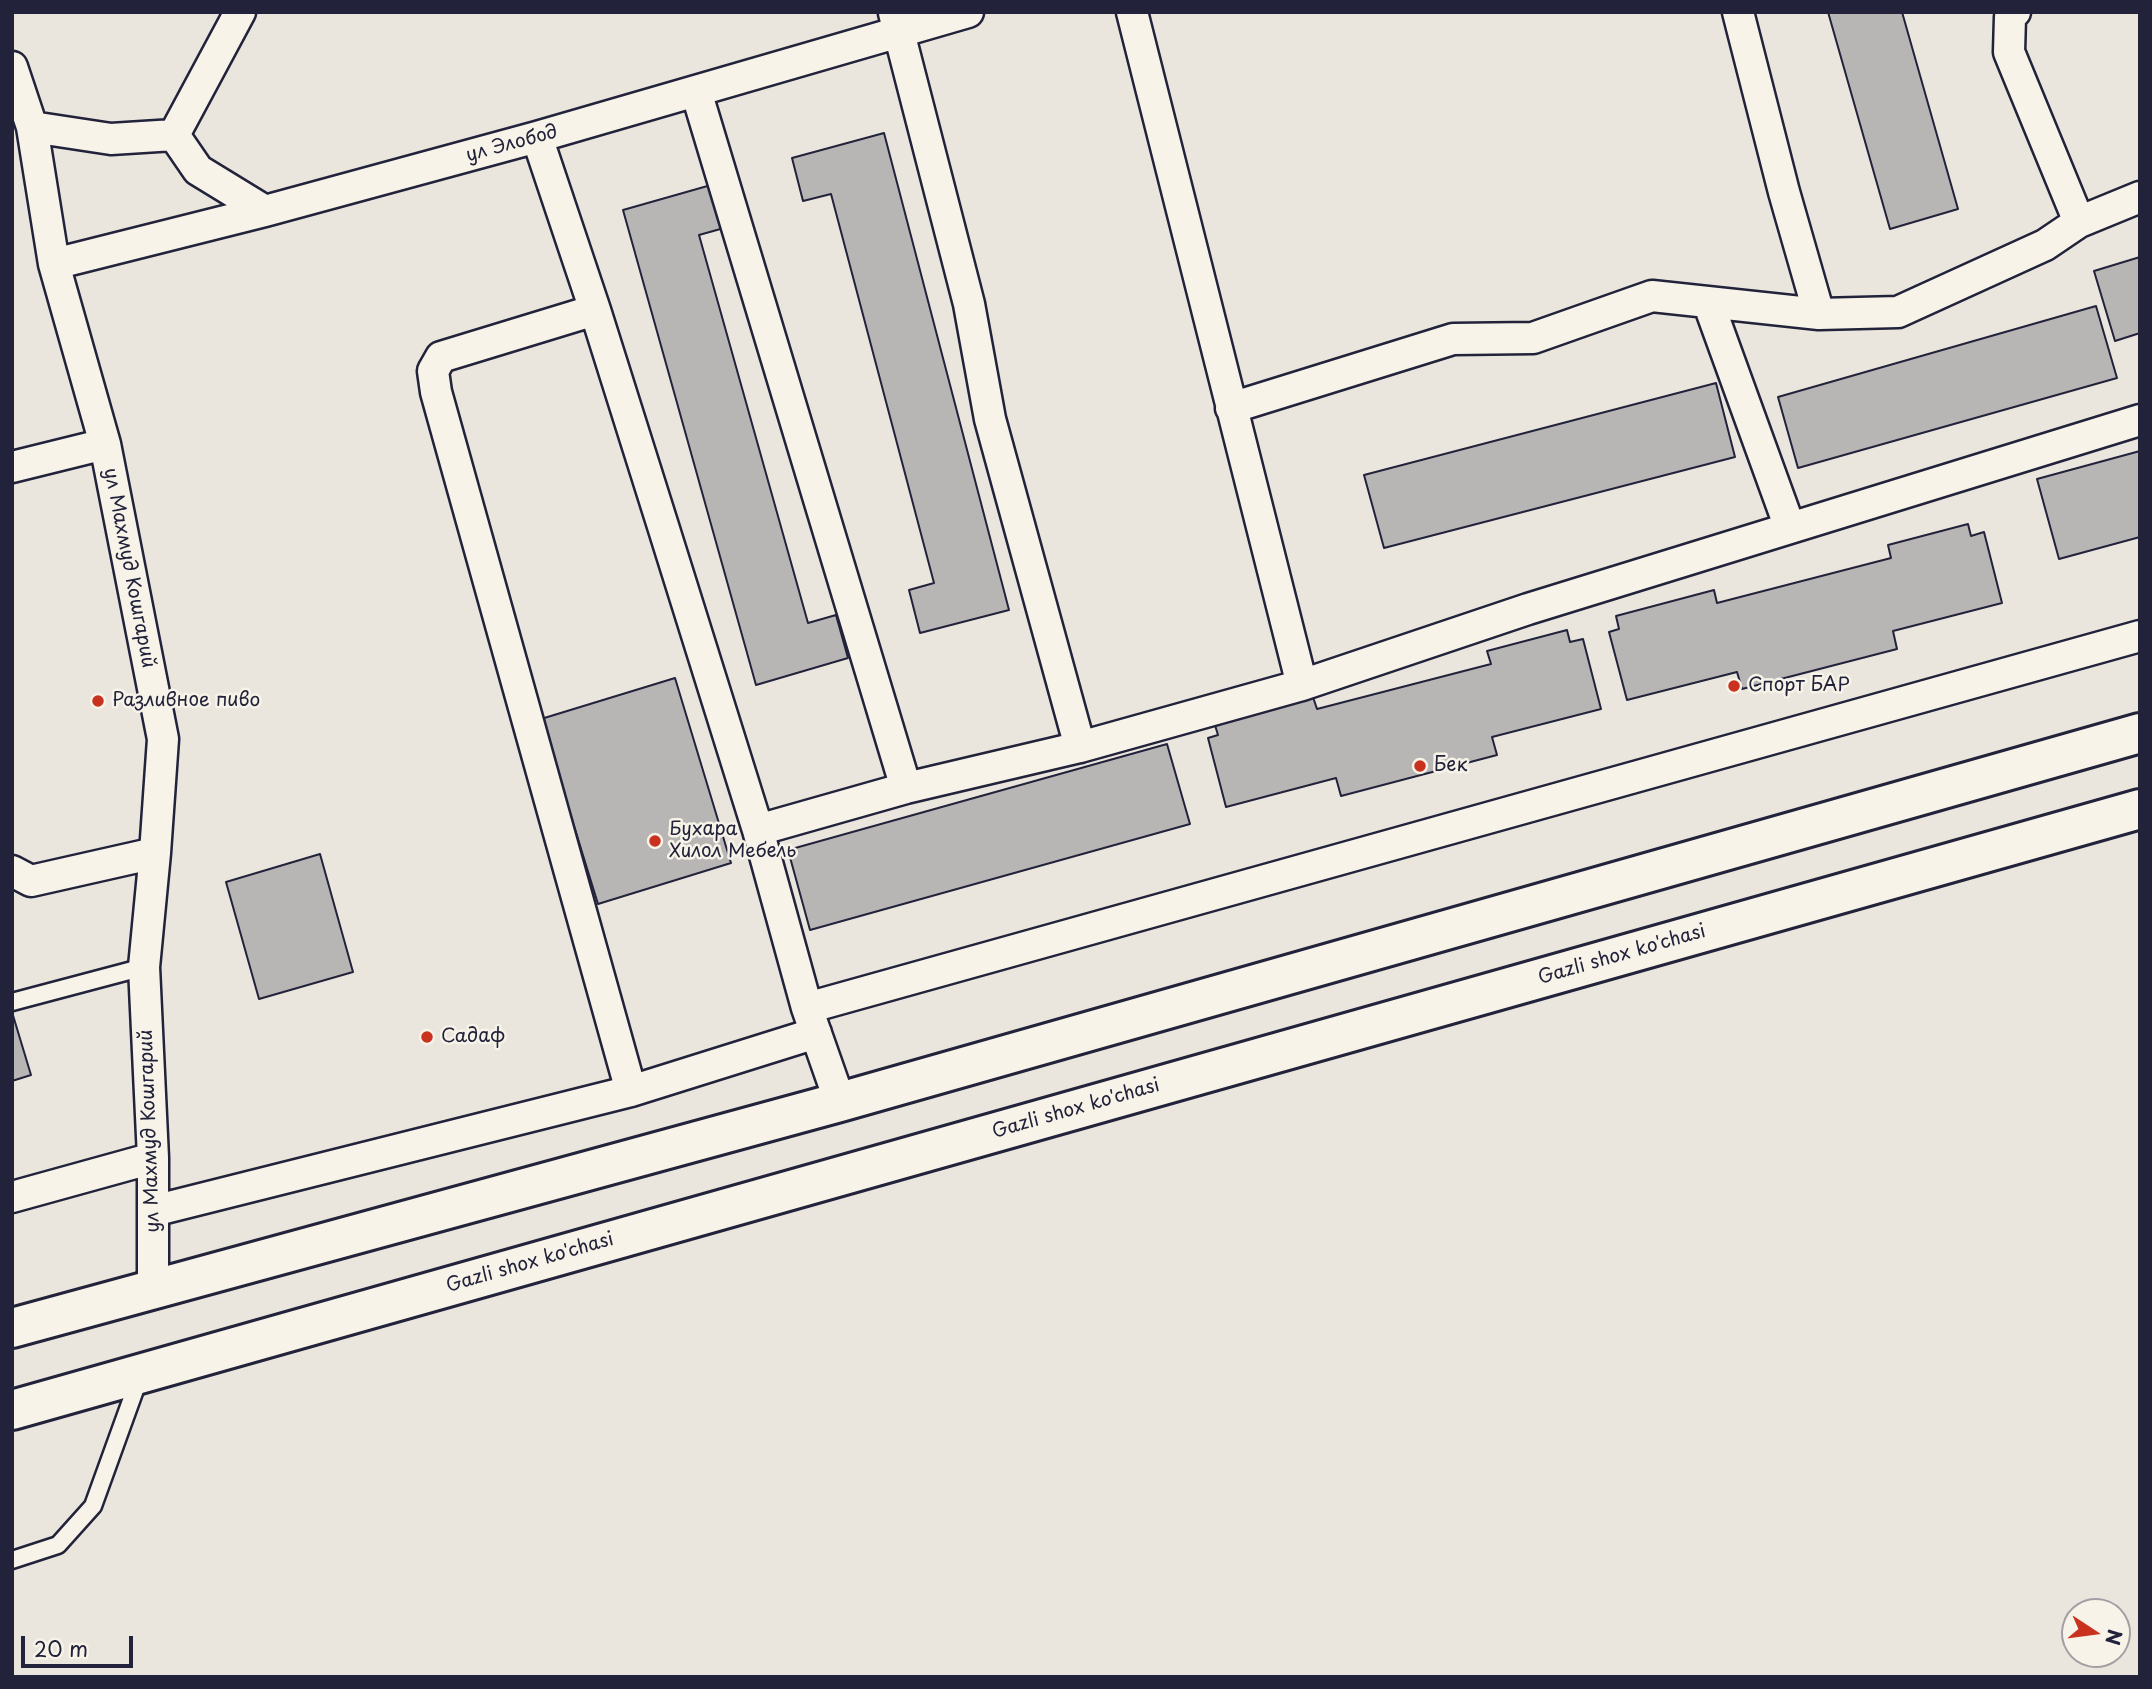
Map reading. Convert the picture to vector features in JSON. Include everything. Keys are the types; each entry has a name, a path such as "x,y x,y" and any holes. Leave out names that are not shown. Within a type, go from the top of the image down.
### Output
{"highway":[{"path":"12,1328 841,1102 2140,733"},
{"name":"Gazli shox ko'chasi","path":"12,1410 2140,809"}],"street":[{"path":"174,135 240,12"},
{"name":"ул Элобод","path":"54,264 265,211 537,137 696,91 897,22 968,12"},
{"path":"1132,12 1302,685"},
{"path":"1738,12 1784,192 1819,314"},
{"path":"2015,12 2010,17 2009,52 2079,222"},
{"path":"897,22 969,304 990,419 1080,747"},
{"name":"ул Махмуд Кошгарий","path":"14,75 32,127 54,264 105,444 163,739 156,853 144,967 153,1158 153,1290"},
{"path":"696,91 906,788"},
{"path":"32,127 111,139 174,135"},
{"path":"174,135 198,170 265,211"},
{"path":"537,137 595,310 758,830 812,1020 841,1102"},
{"path":"1230,408 1452,339 1533,338 1652,296 1819,314 1898,312 2045,245 2079,222 2140,197"},
{"path":"1708,302 1790,528"},
{"path":"595,310 441,357 433,371 631,1091"},
{"path":"758,830 906,788 1080,747 1302,685 1528,609 2140,420"},
{"path":"12,467 105,444"},
{"path":"153,1211 631,1091 812,1020 2140,636"},
{"path":"12,871 31,881 156,853"},
{"path":"12,1197 153,1158"}],"lane":[{"path":"12,1002 144,967"},
{"path":"12,1560 58,1545 93,1506 141,1373"}],"building":[{"path":"1828,12 1902,12 1958,209 1890,229"},
{"path":"884,133 1009,610 920,633 909,590 934,583 831,194 803,201 792,158"},
{"path":"711,185 724,228 699,235 808,623 836,615 848,658 756,685 623,210"},
{"path":"2140,257 2140,333 2115,341 2094,271"},
{"path":"2096,306 2117,378 1798,468 1778,397"},
{"path":"1716,383 1735,457 1384,548 1364,475"},
{"path":"2140,451 2140,537 2059,559 2037,479"},
{"path":"1968,524 1971,536 1984,532 2002,603 1893,631 1897,649 1742,689 1737,672 1627,700 1609,632 1619,629 1616,616 1714,590 1717,603 1891,558 1888,545"},
{"path":"1567,630 1570,642 1583,639 1601,709 1492,737 1497,755 1341,796 1336,778 1226,807 1208,738 1218,735 1214,722 1313,697 1317,709 1491,664 1487,651"},
{"path":"675,678 731,863 598,904 541,719"},
{"path":"1167,744 1190,824 810,930 788,850"},
{"path":"320,854 353,972 259,999 226,882"},
{"path":"12,1012 31,1075 12,1081"}],"place":[{"name":"Спорт БАР","path":"1734,686"},
{"name":"Разливное пиво","path":"98,701"},
{"name":"Бек","path":"1420,766"},
{"name":"Бухара Хилол Мебель","path":"655,841"},
{"name":"Садаф","path":"427,1037"}]}
